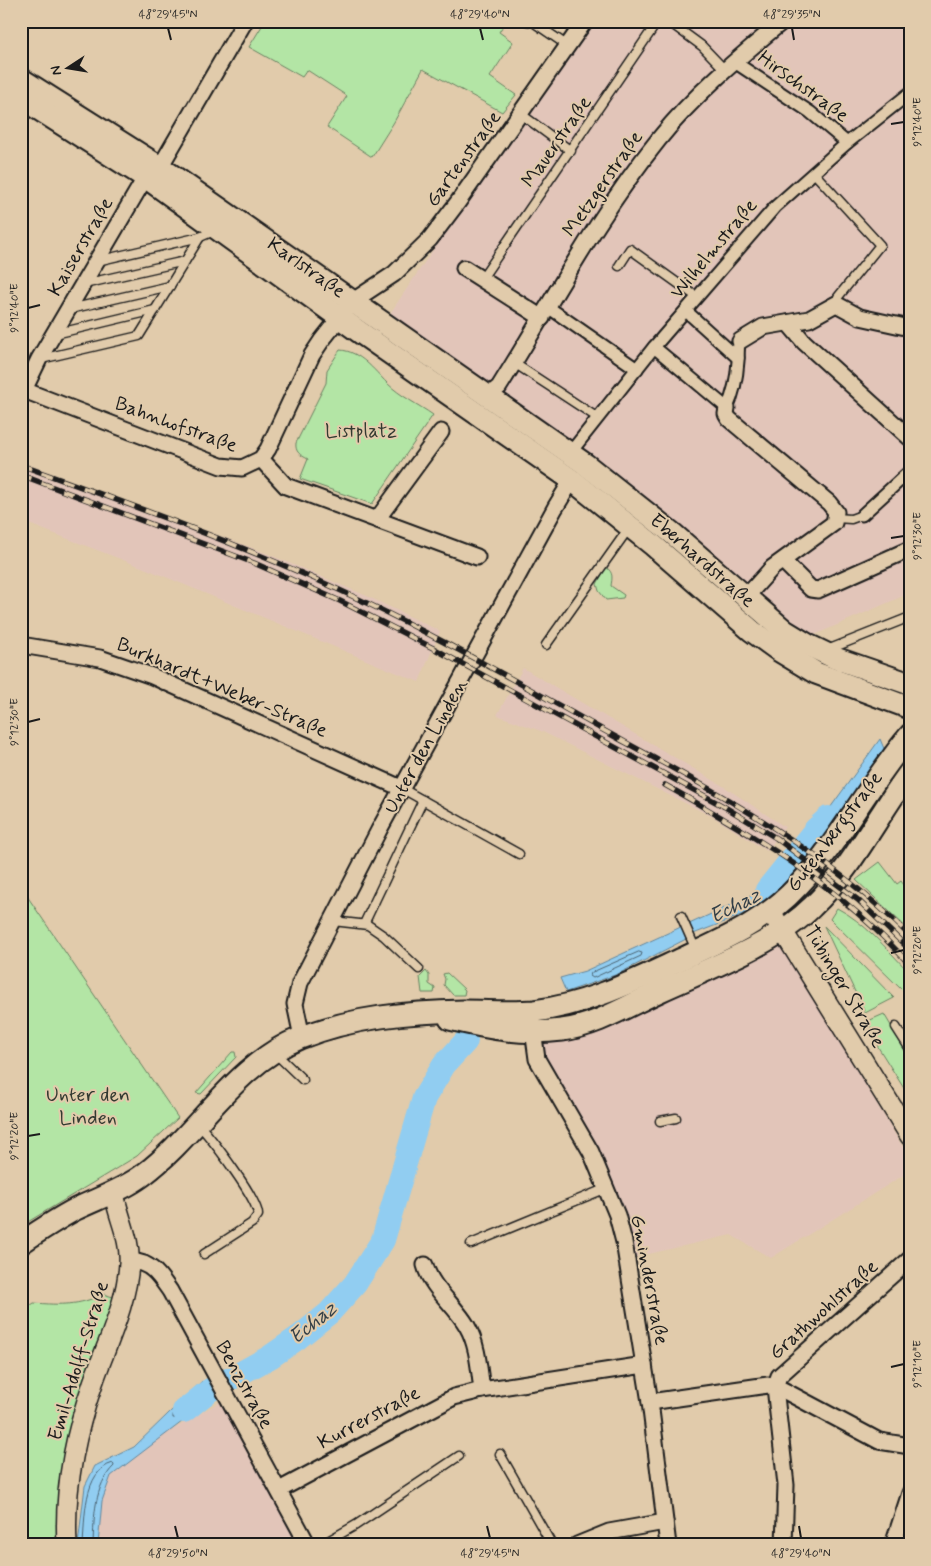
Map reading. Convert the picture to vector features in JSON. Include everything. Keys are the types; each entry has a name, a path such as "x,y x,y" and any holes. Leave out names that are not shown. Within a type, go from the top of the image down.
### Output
{"main road":[{"name":"Karlstraße","path":"21,79 152,175 209,233 387,351 577,468"},
{"name":"Karlstraße","path":"21,98 152,175 353,301 488,396 577,468"},
{"path":"387,351 399,333"},
{"name":"Eberhardstraße","path":"577,468 630,526 752,631 778,650 816,673 910,708"},
{"name":"Eberhardstraße","path":"577,468 672,533 785,631 822,652 910,684"},
{"name":"Gutenbergstraße","path":"532,1033 564,1030 593,1022 750,949 777,920 800,884 818,862 890,758 910,735"},
{"name":"Gutenbergstraße","path":"532,1011 556,1008 603,994 695,947 751,925 777,920 812,908 845,870 886,804 910,772"},
{"path":"21,1243 60,1218 114,1192 143,1175 198,1123 235,1083 274,1052 302,1037 360,1021 425,1013 532,1011"},
{"path":"425,1013 496,1029 532,1033"}],"street":[{"name":"Kaiserstraße","path":"23,390 82,284 152,175 245,21"},
{"name":"Gartenstraße","path":"353,301 394,274 430,238 521,114 586,21"},
{"name":"Metzgerstraße","path":"488,396 499,387 612,203 658,140 694,99 731,67 776,23"},
{"name":"Hirschstraße","path":"731,67 810,112 847,143"},
{"name":"Wilhelmstraße","path":"577,468 598,418 654,347 774,206 847,143 910,94"},
{"path":"464,268 482,280 545,312 636,369"},
{"path":"261,460 312,355 353,301"},
{"path":"745,598 772,568 834,523 836,512 790,465 729,419 726,414 734,393 738,358 737,349 740,341 763,327 809,319 836,304 860,317 910,328"},
{"path":"686,311 738,358"},
{"path":"788,323 804,342 910,438"},
{"path":"654,347 727,408"},
{"name":"Bahnhofstraße","path":"23,390 221,466 242,468 261,460 286,486 378,518 477,557"},
{"path":"378,518 441,432"},
{"name":"Unter den Linden","path":"302,1037 296,1011 296,994 300,983 402,788 577,468"},
{"path":"862,515 910,471"},
{"path":"783,561 811,589 818,590 910,549"},
{"name":"Burkhardt+Weber-Straße","path":"21,646 100,658 152,676 402,788"},
{"name":"Tübinger Straße","path":"777,920 910,1136"},
{"name":"Gminderstraße","path":"532,1011 532,1033 543,1071 591,1152 607,1188 624,1242 650,1402 668,1545"},
{"name":"Emil-Adolff-Straße","path":"67,1545 68,1505 77,1436 92,1384 118,1313 130,1261 114,1192"},
{"name":"Grathwohlstraße","path":"784,1545 786,1485 776,1387 779,1376 910,1259"},
{"name":"Benzstraße","path":"130,1261 144,1263 157,1272 170,1291 308,1545"},
{"path":"425,1265 431,1279 468,1327 476,1349 482,1390"},
{"name":"Kurrerstraße","path":"279,1490 419,1414 454,1398 482,1390 644,1365"},
{"path":"650,1402 759,1384 776,1387 880,1441 910,1446"},
{"path":"893,1545 910,1493"},
{"path":"577,1545 609,1532 665,1522"}],"lane":[{"path":"527,21 534,22 568,46"},
{"name":"Mauerstraße","path":"482,280 658,21"},
{"name":"Hirschstraße","path":"668,21 731,67"},
{"path":"521,114 571,151"},
{"path":"814,172 880,245 838,297 836,304"},
{"path":"96,261 209,233"},
{"path":"39,359 139,336 185,261 209,233"},
{"path":"619,266 630,249 697,297"},
{"path":"82,284 185,261"},
{"path":"68,309 170,286"},
{"path":"53,334 155,310"},
{"path":"514,363 598,418"},
{"path":"836,518 851,519 862,515"},
{"path":"546,645 630,526"},
{"path":"822,652 910,617"},
{"name":"Eberhardstraße","path":"778,650 822,652"},
{"path":"402,788 519,854"},
{"path":"364,924 423,800"},
{"path":"681,916 695,947"},
{"path":"333,920 364,924 384,936 419,969"},
{"path":"896,1026 910,1049"},
{"path":"274,1052 303,1080"},
{"path":"660,1121 676,1118"},
{"path":"198,1123 248,1192 258,1211 258,1215 252,1222 204,1254"},
{"path":"471,1244 607,1188"},
{"path":"500,1454 552,1545"},
{"path":"321,1545 356,1525 459,1456"}],"shaded area":[{"path":"587,21 910,21 910,593 803,640 387,318"},
{"path":"21,462 263,552 367,596 440,631 419,682 144,568 21,521"},
{"path":"523,668 723,786 785,827 767,851 715,818 541,731 497,715"},
{"path":"782,945 910,1159 910,1171 771,1258 731,1235 627,1259 624,1242 534,1043 579,1039"},
{"path":"227,1398 308,1545 99,1545 101,1493 109,1475 158,1438"}],"green space":[{"path":"265,21 506,21 499,32 513,42 490,77 516,95 502,112 423,69 372,157 327,127 347,96 307,70 302,77 249,47"},
{"name":"Listplatz","path":"340,350 360,357 392,388 433,415 372,504 300,479 308,459 296,449 296,443 326,383 327,370"},
{"path":"606,567 611,574 611,586 624,595 623,598 606,600 599,591 597,584"},
{"path":"880,862 897,884 901,881 910,893 910,931 856,880"},
{"name":"Unter den Linden","path":"27,896 178,1118 137,1156 21,1226 21,898"},
{"path":"837,908 856,920 883,944 907,970 910,975 910,989 904,992 830,919"},
{"path":"824,926 894,998 865,1013"},
{"path":"426,971 429,975 429,984 435,988 434,993 422,993 420,977"},
{"path":"447,973 465,990 464,995 453,995 444,985 445,979 443,974"},
{"path":"884,1014 910,1058 910,1098 878,1047 868,1021"},
{"path":"232,1052 235,1052 236,1057 201,1094 196,1093"},
{"path":"103,1294 113,1297 113,1328 92,1384 67,1545 21,1545 21,1312 34,1303 78,1303"}],"water":[{"path":"880,739 885,751 813,848 801,839 818,813 825,815"},
{"path":"783,863 794,872 775,895 749,911 691,935 687,925 757,893"},
{"path":"683,926 688,938 618,974 566,992 560,978 585,971"},
{"path":"202,1381 212,1399 111,1476 102,1501 98,1545 78,1545 85,1486 95,1466 134,1447"}],"waterway":[{"name":"Echaz","path":"767,890 816,829 828,818"},
{"name":"Echaz","path":"184,1411 210,1390 270,1357 299,1337 329,1313 355,1284 383,1240 424,1098 444,1065 466,1041"}],"railway":[{"path":"21,465 169,519 279,563 353,596 428,634 730,801 806,849 877,905 910,936"},
{"path":"21,475 254,563 340,601 433,648 725,807 776,838 858,900 910,950"},
{"path":"665,785 731,823 795,864 855,911 910,965"}]}
